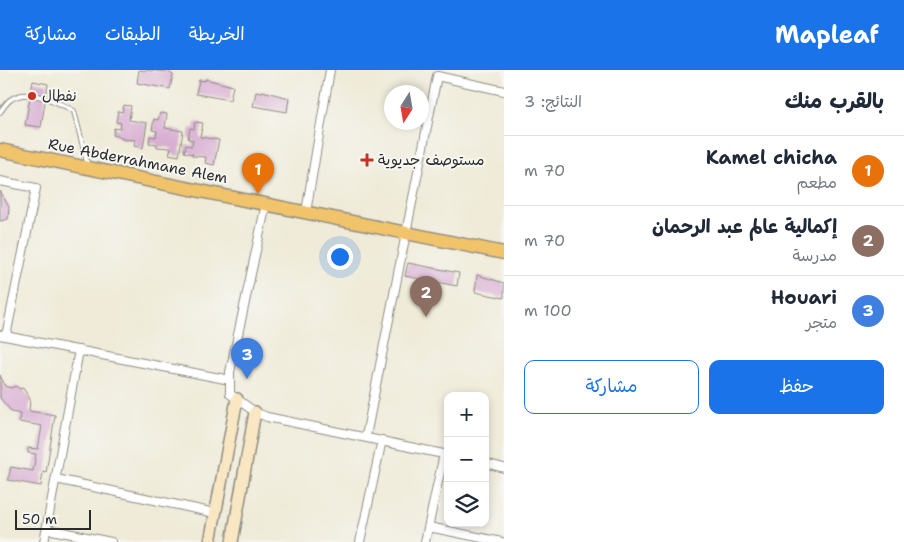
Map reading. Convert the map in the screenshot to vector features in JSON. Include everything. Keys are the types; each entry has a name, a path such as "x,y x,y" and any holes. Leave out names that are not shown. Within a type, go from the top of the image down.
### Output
{"main road":[{"name":"Rue Abderrahmane Alem","path":"0,150 504,253"}],"street":[{"path":"306,212 330,70"},
{"path":"366,436 437,76 504,91"},
{"path":"0,180 36,188 3,335 230,380"},
{"path":"266,204 230,372 230,394 255,412 267,417 444,454"},
{"path":"44,542 79,350"},
{"path":"210,542 237,399"},
{"path":"232,542 255,412"},
{"path":"360,542 382,440"},
{"path":"425,542 444,463"},
{"path":"489,464 504,468"},
{"path":"56,479 215,513"},
{"path":"429,527 502,542"},
{"path":"46,529 111,542"}],"lane":[{"path":"0,112 10,99 24,95 56,101 74,111 89,168"}],"building":[{"path":"139,70 169,72 173,75 170,89 137,83"},
{"path":"205,79 233,86 230,100 196,94 199,80 205,81"},
{"path":"33,81 48,84 41,127 25,125"},
{"path":"262,91 289,98 287,112 253,106 256,92 261,93"},
{"path":"124,105 131,106 129,120 147,123 143,148 134,146 135,140 121,139 121,137 113,135 114,128 120,129 121,123 116,122 118,111 122,112"},
{"path":"160,113 167,114 165,128 183,131 179,156 169,154 171,148 157,147 157,144 149,143 150,136 156,137 157,131 152,130 154,119 158,120"},
{"path":"195,122 203,123 200,137 219,140 214,165 205,163 206,157 192,156 193,154 184,152 186,145 192,146 193,140 188,139 190,128 194,129"},
{"path":"0,191 9,207 8,219 0,221"},
{"path":"408,263 459,273 457,286 405,276"},
{"path":"477,275 504,283 504,298 475,292"},
{"path":"0,375 5,386 23,388 30,399 29,411 55,415 46,473 43,472 41,486 8,480 11,467 33,471 36,454 28,453 28,448 38,449 42,426 19,422 20,414 12,412 0,398"}],"place":[{"name":"نفطال","path":"32,96"},
{"name":"مستوصف جديوية","path":"367,160"},
{"name":"Kamel chicha","path":"258,194"},
{"name":"إكمالية عالم عبد الرحمان","path":"426,317"},
{"name":"Houari","path":"247,379"}]}
